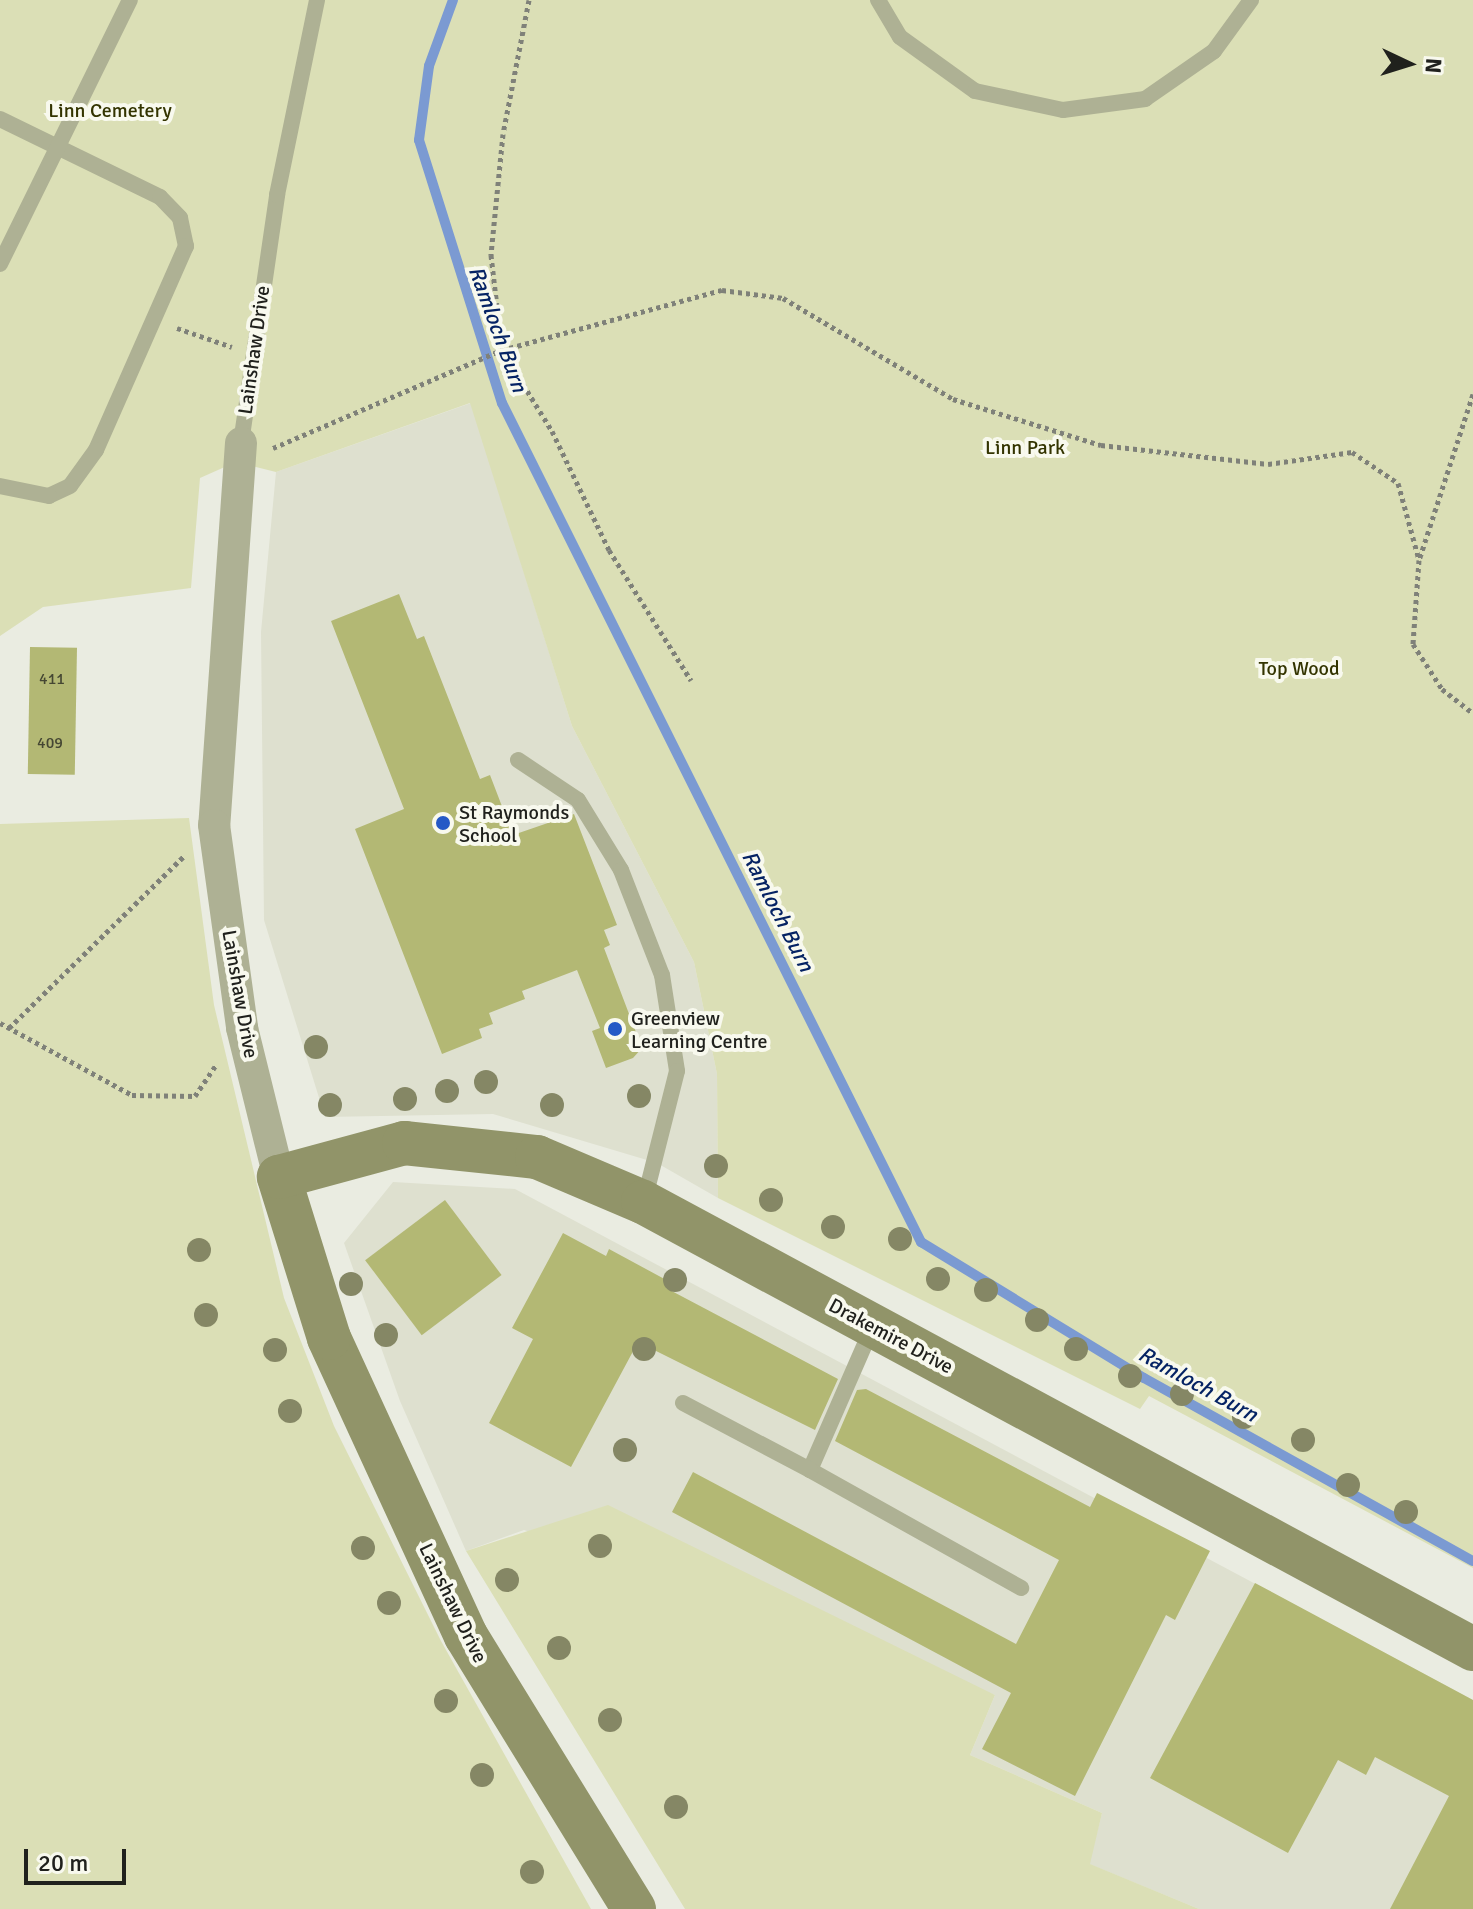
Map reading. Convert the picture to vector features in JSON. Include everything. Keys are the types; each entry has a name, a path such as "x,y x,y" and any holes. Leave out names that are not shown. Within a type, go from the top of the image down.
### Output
{"street":[{"name":"Lainshaw Drive","path":"240,452 214,825 242,1028 279,1177 329,1338 466,1636 634,1909"},
{"name":"Drakemire Drive","path":"279,1177 404,1143 537,1157 643,1202 1473,1649"}],"lane":[{"path":"0,264 130,0"},
{"name":"Lainshaw Drive","path":"240,452 253,355 317,0"},
{"path":"878,0 900,37 975,91 1063,110 1145,99 1214,51 1251,0"},
{"path":"0,119 160,197 180,218 186,246 157,321 96,450 70,486 49,496 0,486"},
{"path":"518,760 578,800 621,870 662,975 677,1071 643,1202"},
{"path":"810,1470 872,1326"},
{"path":"683,1403 1021,1588"}],"path":[{"path":"529,0 503,134 491,255 502,350 552,431 609,550 691,680"},
{"path":"240,452 502,350 722,290 783,298 953,399 1101,445 1268,464 1352,452 1398,483 1419,560"},
{"path":"157,321 253,355"},
{"path":"1473,394 1419,560 1413,644 1442,689 1473,713"},
{"path":"9,1028 214,825"},
{"path":"0,1023 132,1095 195,1096 242,1028"}],"shaded area":[{"name":"St Raymonds School","path":"471,403 572,726 694,962 717,1074 718,1198 657,1163 493,1114 325,1117 264,920 261,632 276,472"},
{"path":"393,1182 515,1189 1473,1700 1473,1909 1199,1909 1089,1864 1102,1813 970,1755 995,1695 524,1530 466,1551 400,1401 344,1243"}],"green space":[{"name":"Linn Park","path":"0,0 1473,0 1473,1568 1149,1396 1140,1409 718,1198 717,1074 694,962 572,726 470,403 276,472 236,462 200,478 191,588 43,607 0,636"},
{"path":"189,818 214,1005 284,1298 334,1426 441,1641 591,1909 0,1909 0,824"},
{"path":"608,1505 995,1695 970,1755 1102,1813 1090,1864 1199,1909 685,1909 466,1551"}],"building":[{"path":"399,594 417,639 424,636 480,779 490,775 513,835 574,814 617,925 604,930 610,945 604,948 642,1048 633,1058 606,1068 592,1031 600,1028 577,970 522,991 525,999 489,1013 493,1024 479,1029 482,1038 442,1054 355,829 404,809 331,621"},
{"path":"30,647 77,648 75,775 28,774"},
{"path":"445,1200 502,1275 422,1335 365,1260"},
{"path":"563,1233 606,1256 609,1249 670,1282 666,1288 838,1379 815,1430 638,1342 571,1467 489,1423 533,1339 512,1328"},
{"path":"866,1389 1090,1507 1097,1493 1210,1551 1175,1620 1166,1615 1075,1796 982,1749 1011,1693 672,1512 693,1472 1016,1644 1059,1560 835,1441 857,1390"},
{"path":"1255,1583 1473,1700 1473,1909 1390,1909 1449,1796 1375,1757 1366,1775 1338,1760 1288,1853 1150,1778"}],"waterway":[{"name":"Ramloch Burn","path":"453,0 429,66 419,140 502,403 921,1242 1144,1378 1473,1561"}],"place":[{"name":"St Raymonds School","path":"443,823"},
{"name":"Greenview Learning Centre","path":"615,1029"}],"park label":[{"name":"Linn Cemetery","path":"110,110"},
{"name":"Top Wood","path":"1299,668"}]}
